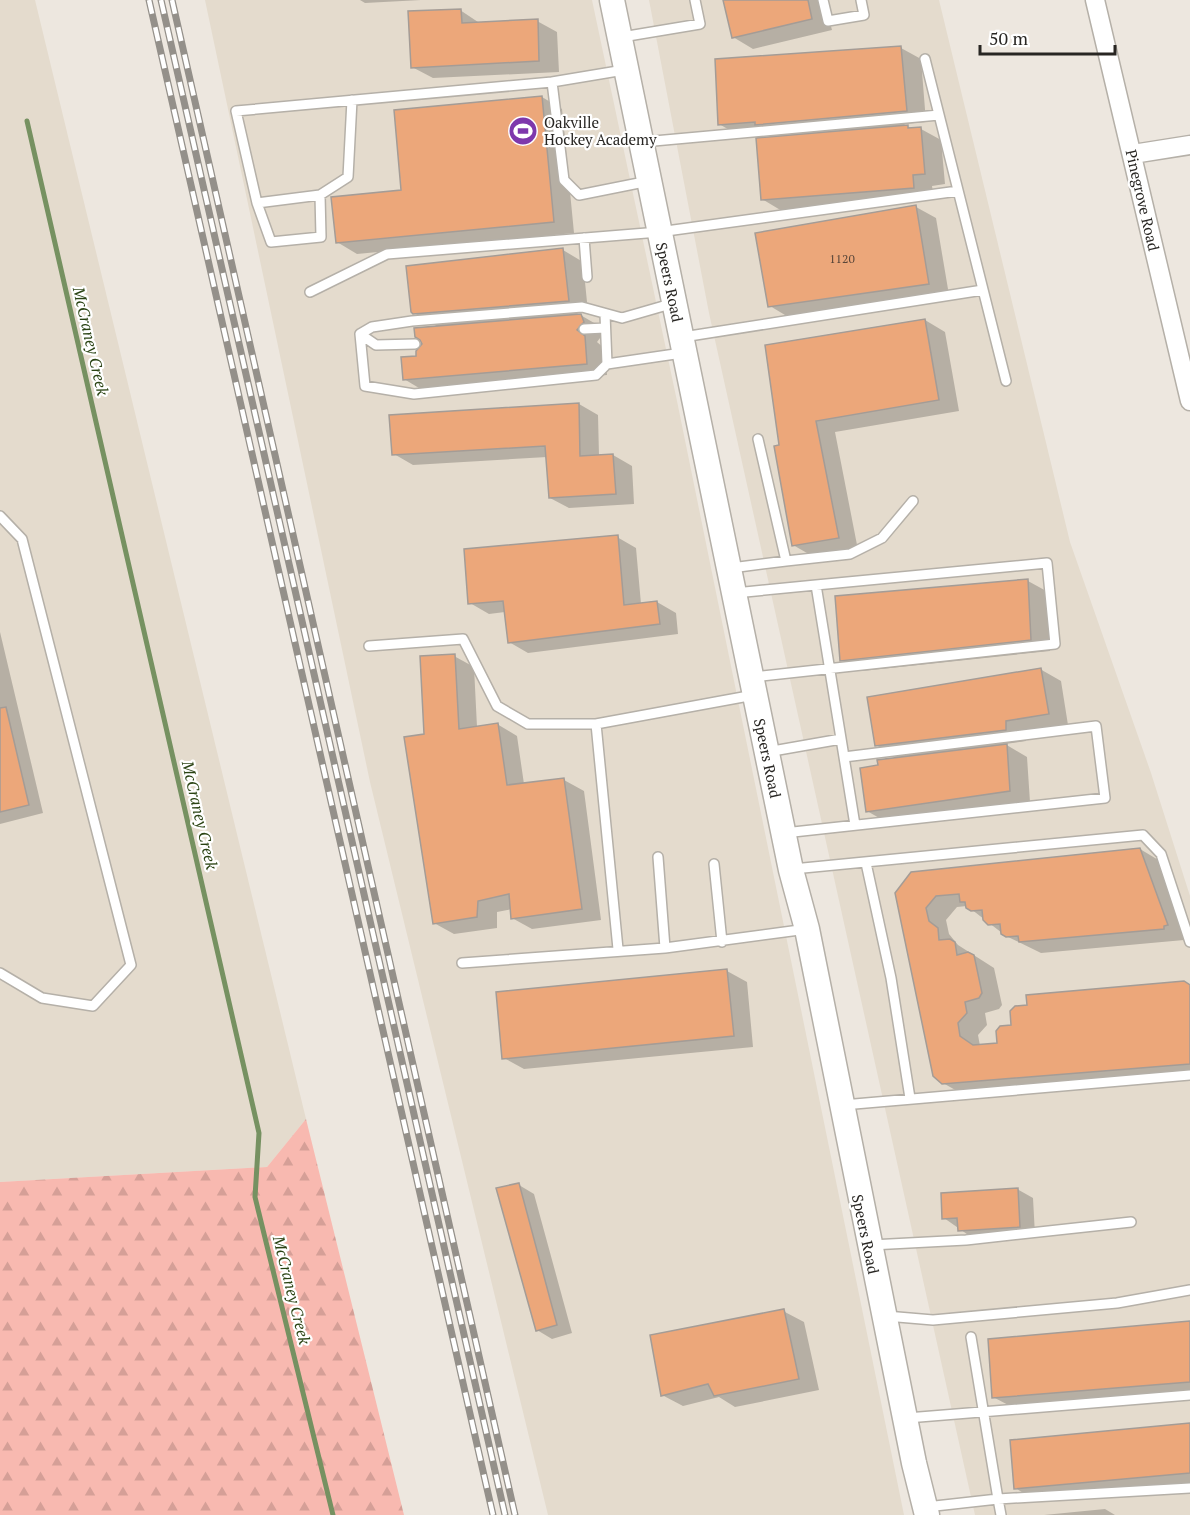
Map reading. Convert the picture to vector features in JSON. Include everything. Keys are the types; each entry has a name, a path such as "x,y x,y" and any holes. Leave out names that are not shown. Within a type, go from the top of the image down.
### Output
{"main road":[{"name":"Speers Road","path":"612,0 791,870 807,929 840,1105 904,1418 926,1511"}],"street":[{"name":"Pinegrove Road","path":"1095,0 1190,401"},
{"path":"1133,154 1190,145"}],"lane":[{"path":"620,38 700,24 695,0"},
{"path":"823,0 828,21 864,15 861,0"},
{"path":"926,59 1005,381"},
{"path":"320,195 321,237 271,242 257,203 236,111 552,82 626,70"},
{"path":"552,82 564,180 579,195 649,181"},
{"path":"257,203 320,195 348,177 352,100"},
{"path":"641,142 939,115"},
{"path":"310,292 387,254 659,232 958,191"},
{"path":"584,238 587,277"},
{"path":"360,334 365,386 414,394 596,375 607,364 683,345 983,290"},
{"path":"360,334 372,327 412,321 582,307 622,318 674,303"},
{"path":"605,314 607,364"},
{"path":"584,329 606,328"},
{"path":"360,334 376,345 415,344"},
{"path":"758,439 786,561"},
{"path":"729,568 850,554 882,538 913,501"},
{"path":"0,516 22,539 131,965 93,1006 42,998 0,973"},
{"path":"369,646 463,639 497,706 528,724 596,724 829,669 1055,644 1047,563 734,593"},
{"path":"816,585 855,825"},
{"path":"596,724 618,949"},
{"path":"784,833 1105,798 1096,726 844,757"},
{"path":"767,753 841,739"},
{"path":"791,870 1143,835 1161,854 1190,942"},
{"path":"658,857 665,948"},
{"path":"866,863 891,978 910,1098"},
{"path":"714,864 722,942"},
{"path":"462,963 618,949 665,948 807,929"},
{"path":"840,1105 1190,1075"},
{"path":"869,1245 966,1240 1131,1222"},
{"path":"883,1315 933,1320 1117,1303 1190,1290"},
{"path":"971,1337 1001,1515"},
{"path":"904,1418 1190,1395"},
{"path":"926,1511 998,1499 1190,1488"}],"shaded area":[{"path":"0,0 35,0 306,1119 267,1167 0,1182"},
{"path":"205,0 592,0 677,401 904,1515 548,1515 370,782"},
{"path":"649,0 939,0 1070,542 1151,773 1190,896 1190,1515 975,1515 709,313"}],"green space":[{"path":"306,1119 404,1515 0,1515 0,1182 267,1167"}],"building":[{"path":"723,0 808,0 812,19 732,38"},
{"path":"461,9 462,23 538,19 539,61 411,68 408,11"},
{"path":"901,46 907,111 755,125 755,122 718,125 715,59"},
{"path":"542,96 554,222 336,243 331,197 401,190 394,110"},
{"path":"908,125 908,128 921,127 925,174 913,175 914,188 761,200 756,138"},
{"path":"916,205 929,284 768,307 755,233"},
{"path":"563,248 569,301 413,314 411,312 406,266"},
{"path":"581,314 584,322 577,330 585,336 587,364 403,380 401,357 416,356 416,351 422,344 415,337 414,328"},
{"path":"925,319 939,400 816,421 839,538 792,546 774,446 779,445 765,345"},
{"path":"579,403 580,456 613,454 616,494 549,498 545,446 392,455 389,415"},
{"path":"618,535 624,605 657,601 660,624 508,643 503,601 468,604 464,549"},
{"path":"1028,579 1031,640 840,661 835,596"},
{"path":"455,654 459,729 498,723 507,785 564,778 582,909 511,919 509,894 478,901 477,917 433,924 404,737 424,734 420,656"},
{"path":"1041,668 1049,714 1006,721 1006,730 875,746 867,697"},
{"path":"6,707 29,805 0,812 0,708"},
{"path":"1007,744 1010,791 866,812 860,768 878,765 877,760"},
{"path":"1140,848 1168,925 1164,926 1164,929 1019,942 1018,936 1006,937 1001,934 1000,924 988,925 983,920 982,910 971,911 966,908 965,902 960,902 959,894 936,896 926,908 929,921 938,928 939,940 950,939 955,942 957,955 968,952 974,955 982,993 979,998 965,1002 967,1013 958,1023 960,1036 973,1045 997,1043 996,1031 1000,1026 1011,1025 1010,1011 1015,1006 1027,1005 1026,995 1184,981 1190,985 1190,1064 942,1084 933,1076 895,893 911,872"},
{"path":"727,969 734,1036 502,1059 496,992"},
{"path":"519,1183 557,1325 536,1331 496,1188"},
{"path":"1018,1188 1020,1227 958,1231 957,1218 942,1219 941,1193"},
{"path":"784,1309 799,1379 714,1396 708,1384 661,1396 650,1335"},
{"path":"1190,1321 1190,1382 992,1398 988,1339"},
{"path":"1190,1423 1190,1473 1014,1489 1010,1440"}],"waterway":[{"name":"McCraney Creek","path":"27,121 259,1133 255,1197 333,1515"}],"railway":[{"path":"149,0 493,1515"},
{"path":"161,0 505,1515"},
{"path":"172,0 515,1515"}],"place":[{"name":"Oakville Hockey Academy","path":"523,131"}]}
